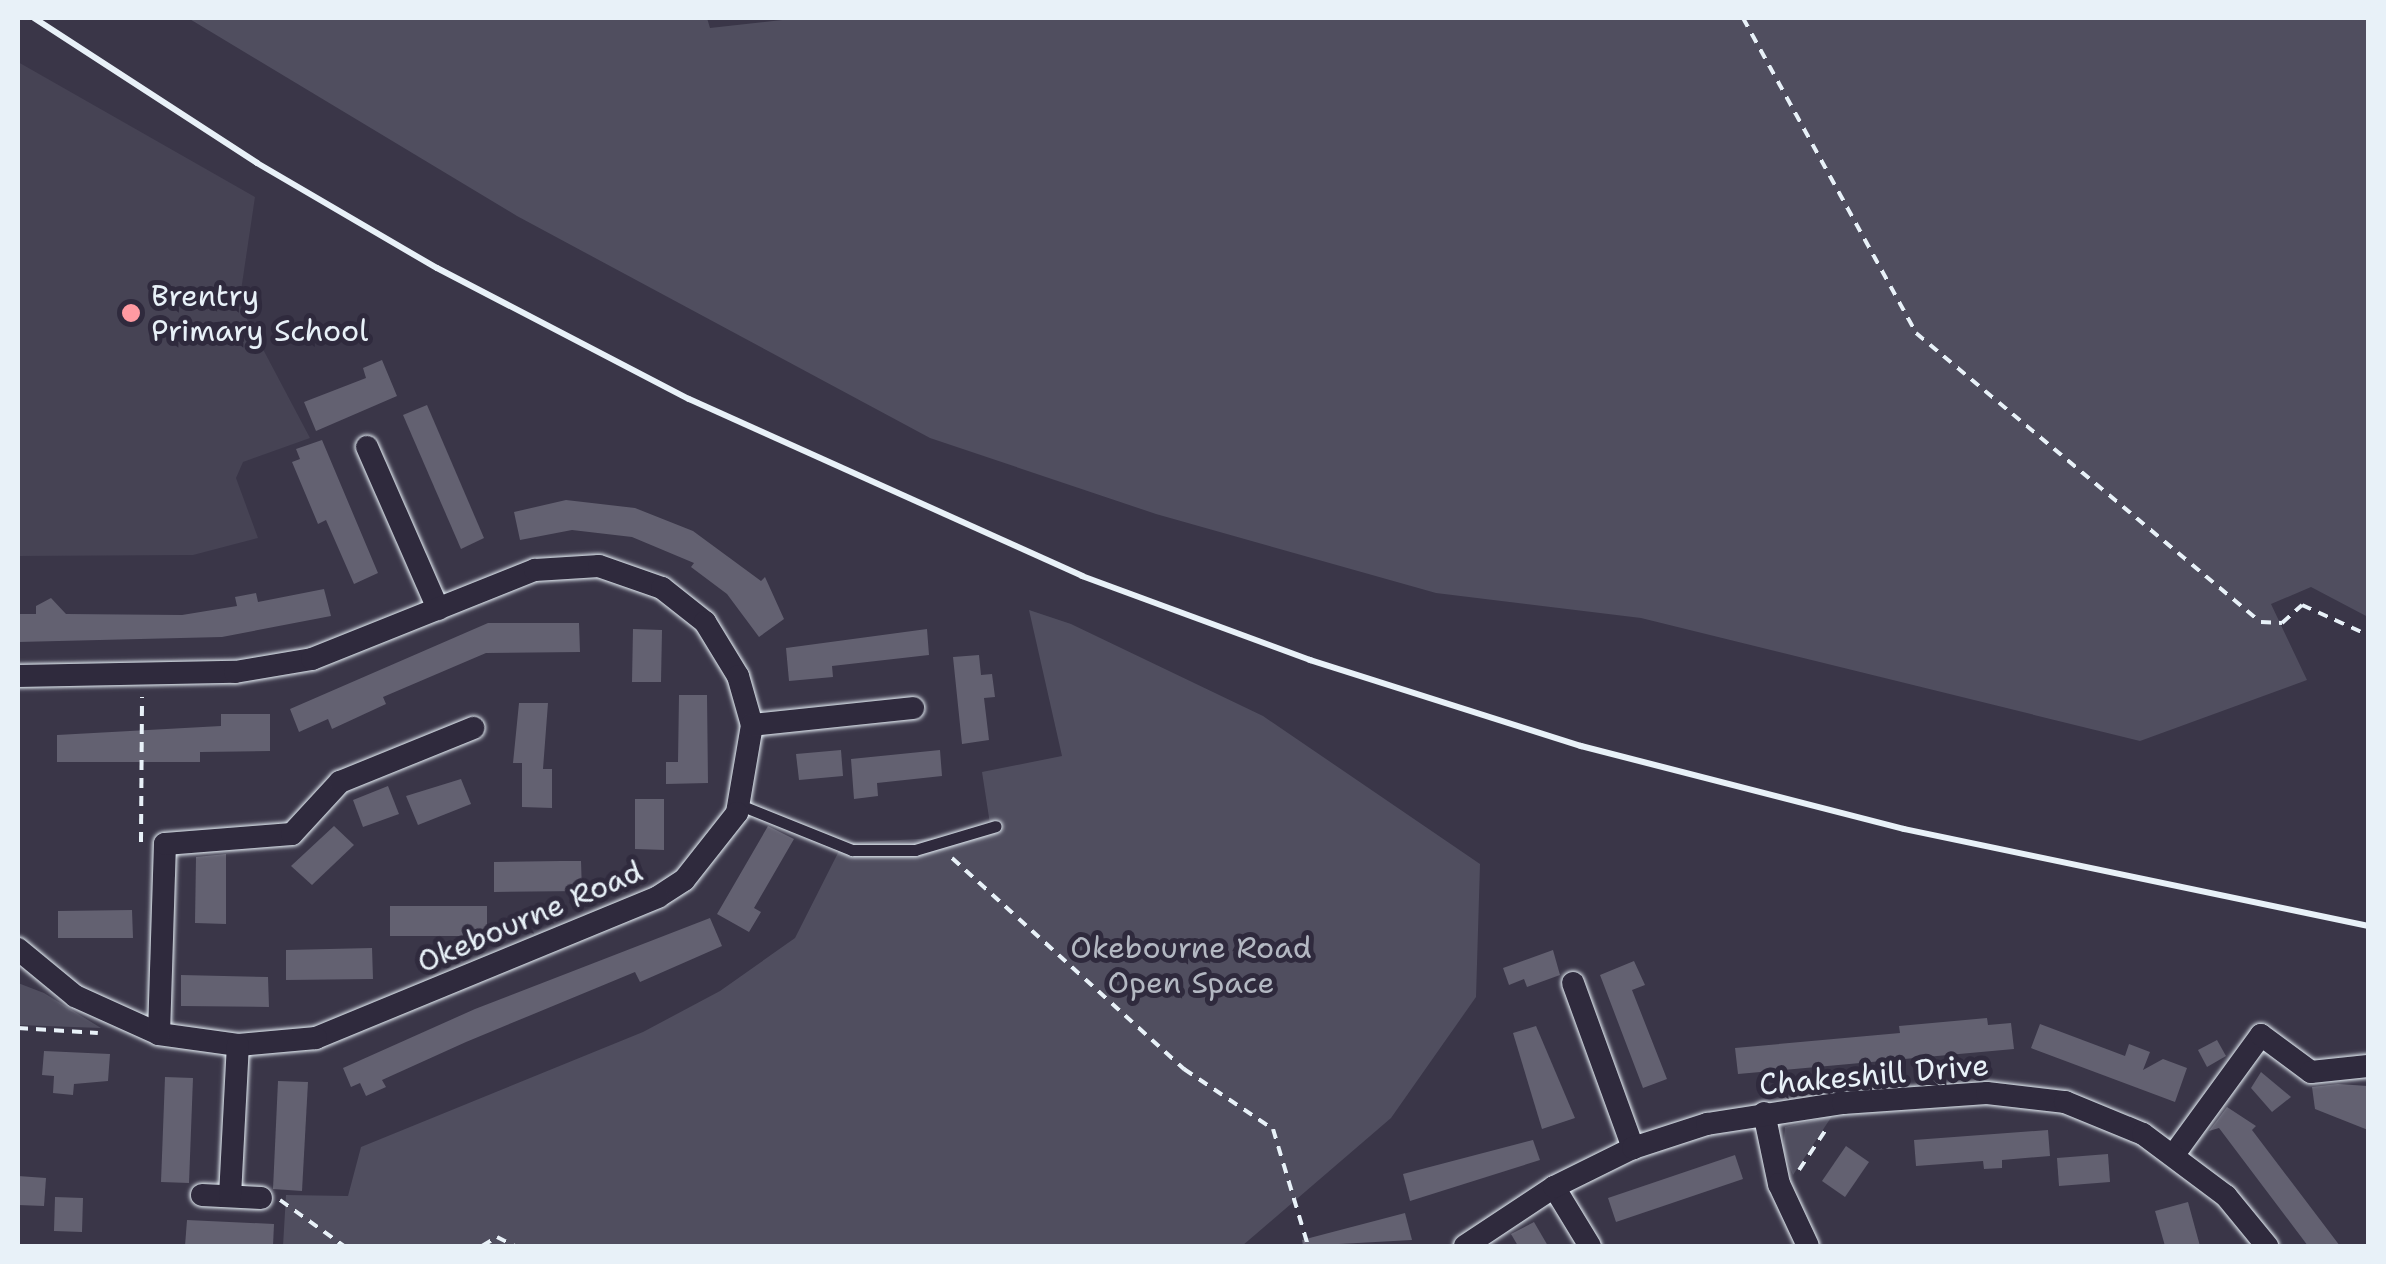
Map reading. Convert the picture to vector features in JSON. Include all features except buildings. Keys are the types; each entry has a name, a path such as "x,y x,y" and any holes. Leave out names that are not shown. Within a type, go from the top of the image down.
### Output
{"street":[{"path":"368,447 438,609"},
{"name":"Okebourne Road","path":"18,676 142,677 276,666 312,659 535,570 599,566 662,588 705,622 738,676 752,725 740,805 702,863 658,897 346,1028 300,1040 238,1045 160,1034 114,1017 75,996 18,949"},
{"path":"752,725 912,708"},
{"path":"160,1034 165,844 292,834 340,782 473,728"},
{"path":"1573,983 1633,1148"},
{"path":"2175,1153 2261,1035 2310,1072 2368,1066"},
{"path":"230,1196 238,1045"},
{"name":"Chakeshill Drive","path":"1465,1246 1554,1187 1633,1148 1764,1113 1843,1103 2028,1096 2107,1115 2175,1153 2226,1196 2267,1246"},
{"path":"1764,1113 1783,1195 1808,1246"},
{"path":"1554,1187 1590,1246"},
{"path":"202,1194 262,1198"}],"lane":[{"path":"740,805 852,850 940,846 996,826"}],"path":[{"path":"1742,18 1916,333 2261,622 2282,623 2302,605 2368,635"},
{"path":"940,846 1156,1046 1274,1129 1308,1246"},
{"path":"18,1028 106,1033 114,1017"},
{"path":"1783,1195 1843,1103"},
{"path":"262,1198 287,1201 344,1246"},
{"path":"482,1246 497,1237 515,1246"}],"shaded area":[{"name":"Brentry Primary School","path":"18,62 255,197 239,304 310,438 243,462 236,478 258,538 193,555 18,556"}],"green space":[{"path":"188,18 707,18 710,28 800,18 2368,18 2368,617 2311,587 2271,604 2307,680 2140,741 1641,618 1436,593 1156,514 930,438 517,216"},
{"name":"Okebourne Road Open Space","path":"1029,610 1071,624 1263,716 1480,864 1476,997 1391,1118 1242,1246 283,1246 286,1195 348,1196 361,1147 643,1032 720,991 795,938 843,843 937,838 990,824 982,772 1062,756"},
{"path":"18,983 44,993 101,1028 18,1025"},
{"path":"1832,1116 1793,1175 1783,1148 1785,1127"}],"railway":[{"path":"34,18 257,163 437,268 689,399 1082,576 1310,660 1581,746 1904,829 2368,926"}],"place":[{"name":"Brentry Primary School","path":"131,313"}]}
